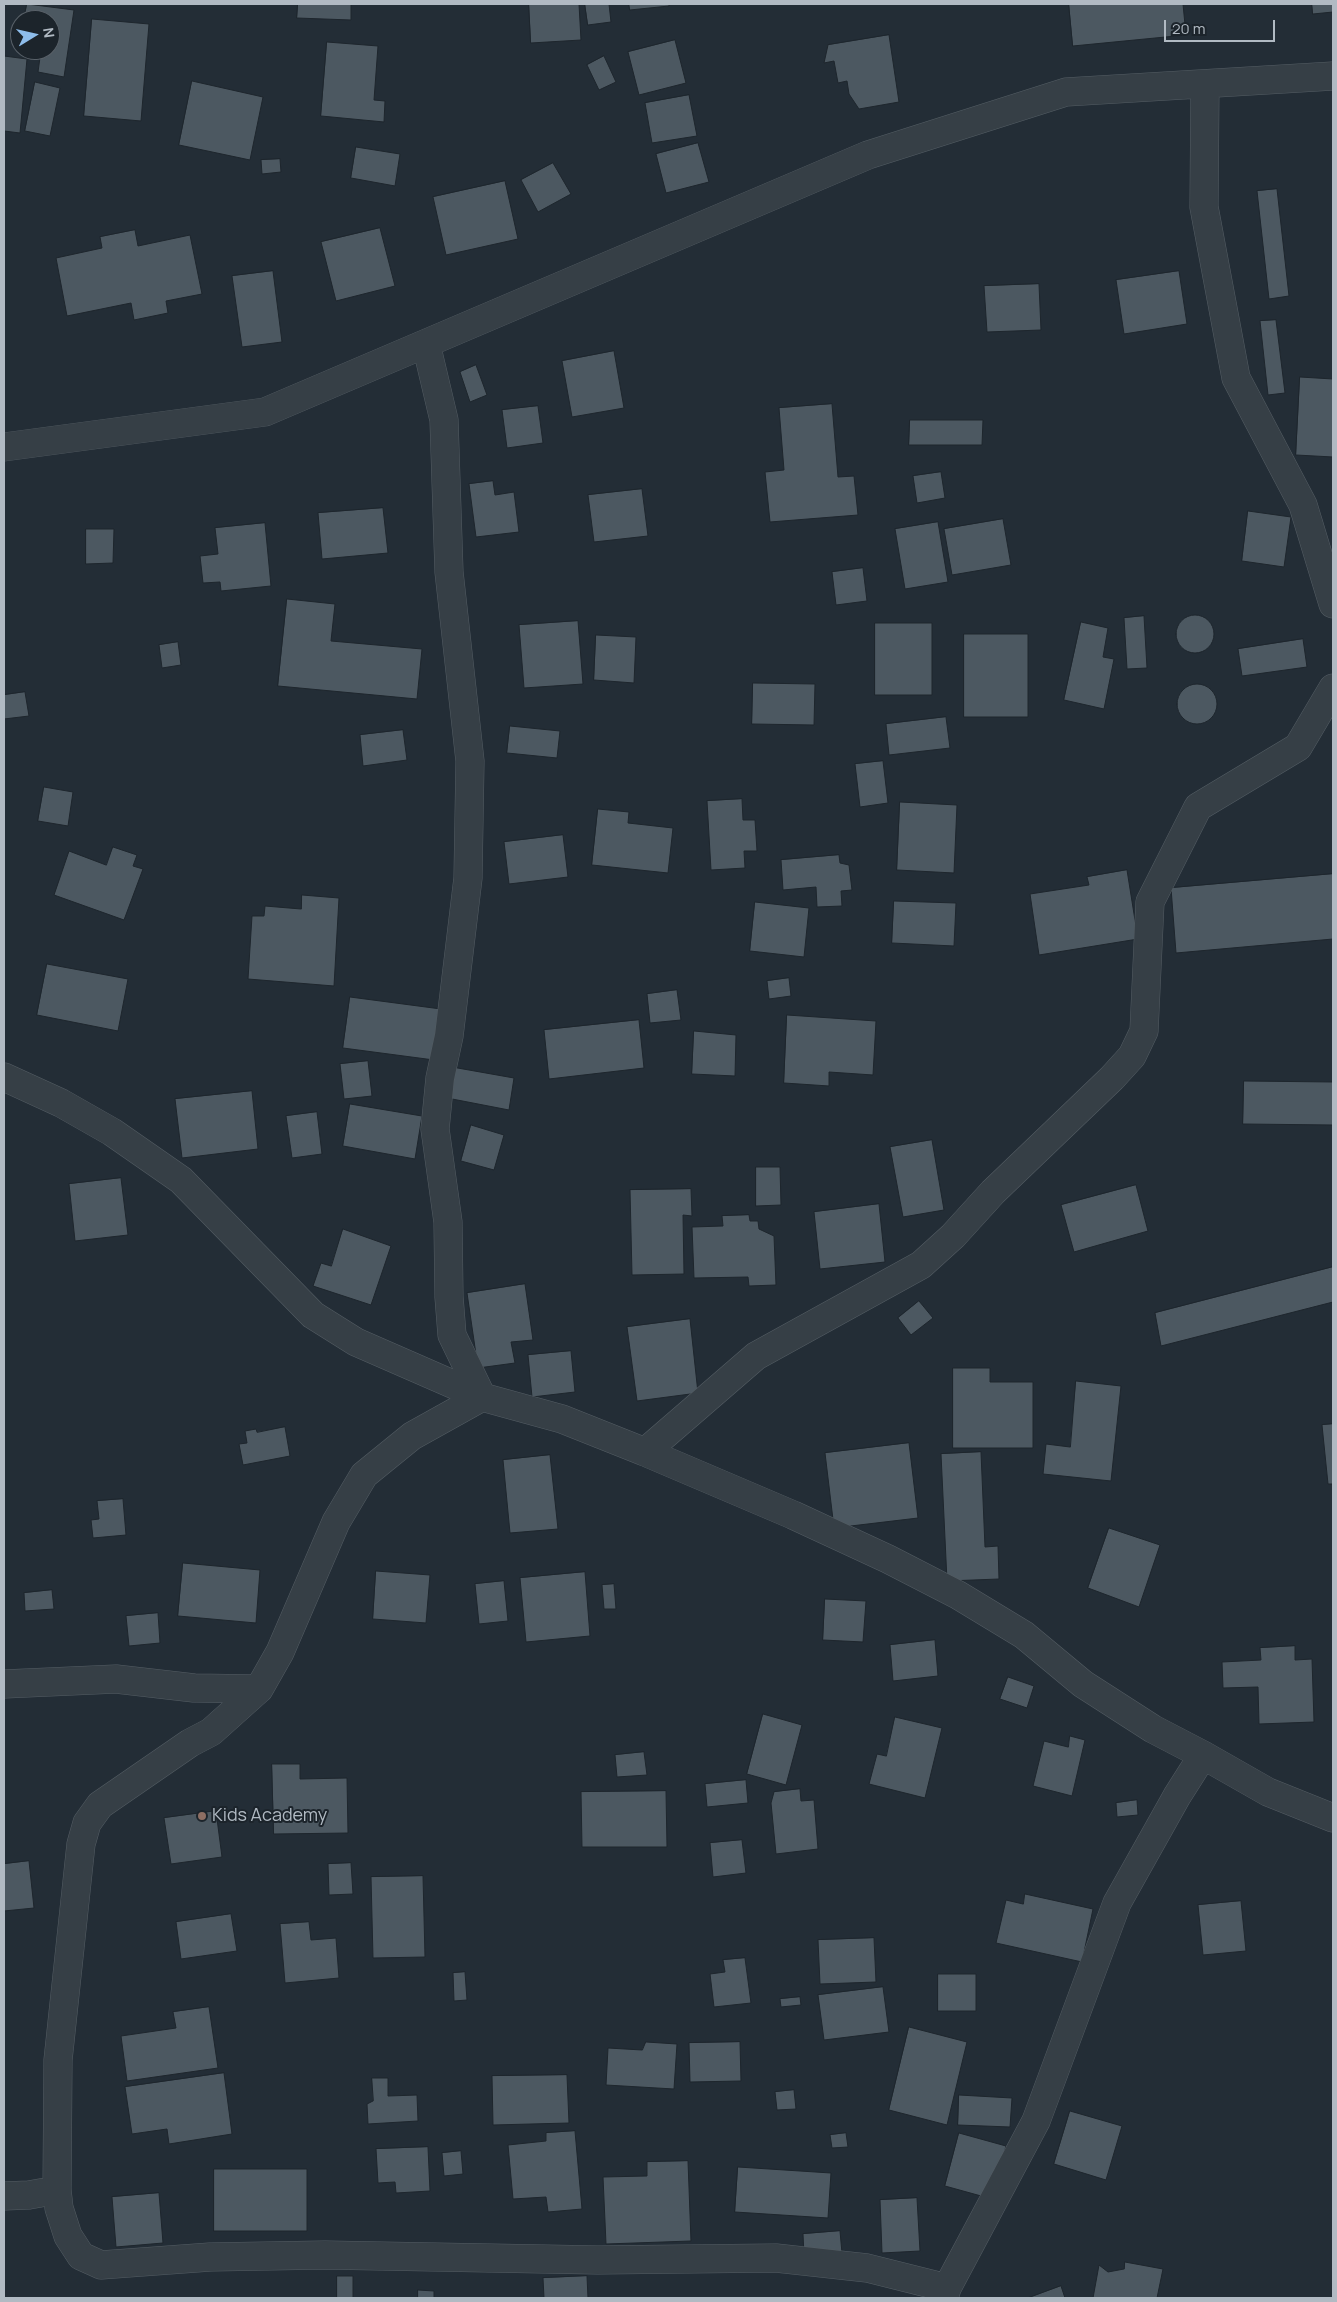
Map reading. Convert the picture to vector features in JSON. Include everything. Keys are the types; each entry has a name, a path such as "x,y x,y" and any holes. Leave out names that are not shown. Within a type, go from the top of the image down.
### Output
{"street":[{"path":"4,447 264,412 868,154 1066,92 1333,76"},
{"path":"1205,84 1204,207 1236,378 1303,505 1333,604"},
{"path":"426,344 444,420 449,572 470,761 468,878 449,1036 440,1078 435,1129 448,1222 449,1297 452,1336 482,1398"},
{"path":"645,1452 756,1356 922,1265 953,1236 993,1192 1112,1078 1132,1056 1144,1031 1150,902 1198,808 1298,747 1333,688"},
{"path":"4,1077 61,1103 112,1132 181,1180 313,1315 356,1342 482,1398 562,1419 645,1452 793,1515 888,1560 958,1595 1024,1635 1083,1684 1137,1719 1268,1792 1333,1818"},
{"path":"482,1398 412,1436 364,1475 336,1522 280,1652 259,1689 211,1732 190,1743 100,1805 87,1822 81,1844 58,2060 57,2190 59,2208 68,2236 81,2256 101,2265 210,2257 325,2255 598,2260 776,2258 867,2268 945,2293 1036,2122 1117,1903 1172,1804 1203,1755"},
{"path":"4,1684 116,1679 194,1688 259,1689"},
{"path":"4,2196 29,2195 57,2190"}],"building":[{"path":"27,4 74,10 64,77 38,72 40,60 60,60 60,10 26,10"},
{"path":"298,4 351,4 351,20 297,18"},
{"path":"529,4 579,4 581,40 531,43"},
{"path":"585,4 609,4 611,22 588,25"},
{"path":"629,4 669,4 669,6 630,10"},
{"path":"1069,4 1183,4 1186,35 1073,46"},
{"path":"1312,4 1333,4 1333,12 1313,14"},
{"path":"92,19 149,24 141,121 84,116"},
{"path":"889,35 899,102 859,109 849,94 847,81 838,83 834,61 824,63 828,45"},
{"path":"675,40 686,83 639,95 628,52"},
{"path":"327,42 378,46 374,100 385,101 384,122 321,116"},
{"path":"4,56 10,57 10,60 27,60 20,133 4,131"},
{"path":"604,56 616,82 599,90 587,65"},
{"path":"192,81 263,97 250,160 179,145"},
{"path":"35,82 60,88 50,136 25,131"},
{"path":"689,95 697,136 652,143 645,103"},
{"path":"698,143 709,182 666,193 656,154"},
{"path":"356,147 400,154 395,186 351,178"},
{"path":"280,159 281,172 262,174 261,160"},
{"path":"553,163 571,194 538,212 521,180"},
{"path":"505,181 518,239 446,255 433,197"},
{"path":"1277,189 1289,296 1269,299 1257,191"},
{"path":"380,228 395,286 336,301 321,242"},
{"path":"135,230 138,246 190,235 202,294 166,301 168,313 134,320 131,303 67,316 56,258 102,248 100,237"},
{"path":"273,271 282,342 242,347 232,276"},
{"path":"1179,271 1187,324 1124,334 1116,280"},
{"path":"1039,284 1041,330 987,332 984,286"},
{"path":"1276,320 1285,393 1268,395 1260,321"},
{"path":"614,351 624,408 572,417 562,361"},
{"path":"476,365 487,395 470,402 460,372"},
{"path":"1300,377 1333,379 1333,457 1296,455"},
{"path":"832,404 838,477 854,476 858,515 770,522 765,472 784,470 779,408"},
{"path":"538,406 543,443 507,448 502,410"},
{"path":"910,420 983,420 982,445 909,445"},
{"path":"941,472 945,498 917,503 913,476"},
{"path":"493,481 495,495 514,492 519,532 476,537 469,484"},
{"path":"642,489 648,536 594,542 588,495"},
{"path":"383,508 388,553 322,559 318,513"},
{"path":"1248,511 1291,517 1284,567 1242,561"},
{"path":"1003,519 1011,565 952,575 944,529"},
{"path":"938,522 948,582 905,589 895,529"},
{"path":"265,523 271,586 221,591 220,582 203,583 200,556 218,554 215,528"},
{"path":"86,529 114,529 113,563 86,564"},
{"path":"863,568 867,601 836,605 832,572"},
{"path":"287,599 335,604 331,641 422,649 417,699 278,686"},
{"path":"1195,615 1209,620 1214,634 1209,648 1195,653 1181,648 1176,634 1181,620"},
{"path":"1144,616 1147,668 1127,669 1124,618"},
{"path":"578,621 583,684 524,688 519,625"},
{"path":"1081,622 1108,628 1103,657 1114,659 1104,709 1064,700"},
{"path":"875,623 932,623 932,695 875,695"},
{"path":"964,634 1028,634 1028,717 964,717"},
{"path":"596,635 636,637 634,683 594,680"},
{"path":"1303,639 1307,667 1242,676 1238,649"},
{"path":"178,642 181,665 162,668 159,645"},
{"path":"753,683 815,684 814,725 752,724"},
{"path":"1201,684 1208,687 1214,693 1217,704 1216,712 1208,721 1201,724 1193,724 1186,721 1178,712 1177,700 1180,693 1189,685"},
{"path":"25,692 29,716 4,719 4,695"},
{"path":"946,717 950,748 889,755 886,724"},
{"path":"510,726 560,731 557,758 507,753"},
{"path":"403,730 407,760 363,766 360,735"},
{"path":"883,761 888,803 860,807 855,764"},
{"path":"44,787 73,792 68,826 38,821"},
{"path":"742,799 743,820 755,820 757,851 744,851 745,868 711,870 707,801"},
{"path":"900,802 957,805 954,873 897,870"},
{"path":"598,809 629,812 628,823 673,828 668,873 592,865"},
{"path":"563,835 568,877 509,884 504,842"},
{"path":"113,847 137,855 133,866 143,869 124,920 54,895 69,851 106,865"},
{"path":"839,855 840,863 849,865 852,890 841,891 842,906 817,907 816,887 783,890 781,860"},
{"path":"1127,870 1138,939 1039,955 1030,894 1089,885 1087,877"},
{"path":"1333,874 1333,939 1176,953 1171,888"},
{"path":"302,895 339,898 334,986 248,979 252,916 264,916 265,906 301,909"},
{"path":"894,901 956,903 954,946 892,943"},
{"path":"755,902 809,908 804,957 750,951"},
{"path":"47,964 128,979 118,1031 37,1015"},
{"path":"789,978 791,996 769,999 767,981"},
{"path":"677,990 681,1020 650,1023 647,994"},
{"path":"350,997 441,1009 434,1060 343,1048"},
{"path":"787,1015 876,1021 873,1075 829,1072 829,1086 784,1083"},
{"path":"639,1020 644,1068 549,1079 544,1030"},
{"path":"694,1031 736,1035 735,1076 692,1074"},
{"path":"368,1061 372,1096 344,1099 340,1064"},
{"path":"452,1067 514,1078 509,1110 447,1098"},
{"path":"1244,1081 1333,1082 1333,1125 1243,1124"},
{"path":"252,1091 258,1149 182,1158 175,1099"},
{"path":"350,1104 422,1116 415,1159 343,1146"},
{"path":"317,1112 322,1154 292,1158 286,1116"},
{"path":"471,1125 504,1135 494,1170 461,1161"},
{"path":"932,1140 944,1210 903,1217 890,1147"},
{"path":"756,1167 780,1167 781,1205 756,1206"},
{"path":"121,1178 128,1235 75,1241 69,1184"},
{"path":"1136,1185 1148,1231 1074,1252 1061,1205"},
{"path":"691,1189 692,1216 683,1215 684,1274 632,1275 630,1190"},
{"path":"879,1204 885,1262 820,1269 814,1212"},
{"path":"749,1215 750,1221 758,1221 759,1229 774,1236 776,1285 749,1286 748,1277 694,1278 692,1227 723,1226 722,1216"},
{"path":"343,1229 391,1246 371,1305 313,1286 321,1263 331,1266"},
{"path":"1333,1267 1333,1302 1161,1346 1155,1313"},
{"path":"525,1284 533,1340 511,1342 515,1363 478,1368 467,1293"},
{"path":"919,1301 933,1318 911,1335 898,1318"},
{"path":"690,1319 698,1393 637,1401 627,1327"},
{"path":"571,1351 575,1392 532,1397 528,1355"},
{"path":"953,1368 990,1368 990,1382 1033,1382 1033,1448 953,1448"},
{"path":"1076,1381 1121,1386 1111,1481 1043,1474 1046,1444 1070,1447"},
{"path":"1333,1424 1333,1484 1328,1484 1322,1425"},
{"path":"285,1427 290,1456 243,1465 239,1444 247,1443 245,1431 256,1429 257,1432"},
{"path":"909,1443 918,1518 834,1528 825,1453"},
{"path":"981,1452 985,1547 998,1546 999,1579 947,1581 941,1454"},
{"path":"550,1455 558,1529 510,1533 503,1460"},
{"path":"123,1499 126,1535 93,1538 91,1520 99,1519 97,1501"},
{"path":"1109,1528 1160,1545 1139,1607 1088,1588"},
{"path":"183,1563 260,1570 256,1623 178,1616"},
{"path":"376,1571 430,1575 426,1623 373,1619"},
{"path":"585,1572 590,1636 526,1642 520,1578"},
{"path":"504,1581 508,1621 479,1624 475,1584"},
{"path":"614,1584 616,1609 604,1609 602,1585"},
{"path":"52,1590 54,1609 25,1611 24,1593"},
{"path":"825,1599 866,1601 863,1642 823,1640"},
{"path":"158,1613 160,1643 129,1646 126,1616"},
{"path":"935,1640 938,1676 893,1681 890,1645"},
{"path":"1295,1646 1295,1660 1312,1659 1314,1722 1259,1724 1258,1687 1223,1688 1222,1662 1261,1660 1260,1648"},
{"path":"1008,1677 1034,1686 1027,1708 1000,1699"},
{"path":"763,1714 802,1725 786,1785 747,1774"},
{"path":"895,1717 942,1728 925,1798 869,1784 877,1754 886,1756"},
{"path":"1070,1736 1085,1740 1072,1796 1033,1786 1044,1741 1068,1747"},
{"path":"644,1752 647,1775 617,1777 615,1755"},
{"path":"272,1764 300,1764 300,1779 347,1778 348,1833 274,1834"},
{"path":"746,1780 748,1803 707,1807 705,1784"},
{"path":"800,1789 801,1801 814,1800 818,1849 776,1854 771,1803 774,1792"},
{"path":"666,1791 667,1847 582,1847 581,1792"},
{"path":"1137,1800 1138,1815 1117,1817 1116,1803"},
{"path":"216,1811 222,1857 171,1864 164,1818"},
{"path":"742,1840 746,1873 713,1877 710,1843"},
{"path":"29,1861 34,1908 4,1911 4,1864"},
{"path":"351,1863 353,1894 329,1895 328,1864"},
{"path":"423,1876 425,1957 373,1958 371,1877"},
{"path":"1025,1894 1093,1909 1082,1962 996,1943 1006,1900 1023,1904"},
{"path":"1241,1901 1246,1951 1203,1955 1198,1905"},
{"path":"231,1914 237,1951 181,1959 176,1922"},
{"path":"309,1922 311,1940 336,1938 339,1978 285,1983 280,1924"},
{"path":"874,1938 876,1982 820,1984 818,1940"},
{"path":"745,1958 751,2003 714,2007 710,1974 725,1972 723,1960"},
{"path":"465,1972 467,2000 454,2001 453,1973"},
{"path":"938,1974 976,1974 976,2011 938,2011"},
{"path":"883,1987 889,2032 824,2040 818,1995"},
{"path":"800,1997 801,2005 781,2007 780,1999"},
{"path":"209,2007 218,2068 127,2081 121,2036 176,2028 173,2012"},
{"path":"909,2027 967,2042 947,2125 889,2110"},
{"path":"646,2042 677,2044 674,2089 606,2085 608,2048 642,2050"},
{"path":"740,2042 741,2081 690,2082 689,2043"},
{"path":"224,2073 232,2134 169,2144 167,2129 132,2134 125,2087"},
{"path":"567,2075 569,2123 493,2125 492,2076"},
{"path":"372,2078 388,2078 388,2096 417,2095 418,2121 368,2124 367,2104 373,2101"},
{"path":"794,2090 796,2109 777,2110 775,2092"},
{"path":"959,2095 1012,2098 1010,2127 958,2125"},
{"path":"1070,2111 1122,2126 1106,2180 1054,2164"},
{"path":"575,2131 582,2209 548,2212 546,2197 513,2199 508,2145 546,2141 546,2133"},
{"path":"846,2133 848,2147 832,2148 830,2135"},
{"path":"959,2133 1006,2146 992,2199 945,2186"},
{"path":"428,2147 430,2191 396,2193 395,2182 378,2183 376,2149"},
{"path":"461,2151 463,2174 444,2176 442,2153"},
{"path":"688,2161 691,2241 606,2244 603,2177 647,2176 647,2162"},
{"path":"738,2167 831,2173 828,2218 735,2212"},
{"path":"214,2169 307,2169 307,2231 214,2231"},
{"path":"159,2193 163,2243 116,2247 112,2197"},
{"path":"917,2198 920,2251 882,2253 880,2200"},
{"path":"840,2231 842,2253 804,2256 803,2234"},
{"path":"1125,2262 1163,2269 1157,2298 1093,2298 1099,2265 1108,2272 1124,2269"},
{"path":"337,2276 353,2276 353,2298 337,2298"},
{"path":"587,2276 588,2298 544,2298 543,2278"},
{"path":"1061,2286 1065,2298 1028,2298"},
{"path":"418,2290 434,2291 434,2298 418,2298"}],"place":[{"name":"Kids Academy","path":"202,1816"}]}
